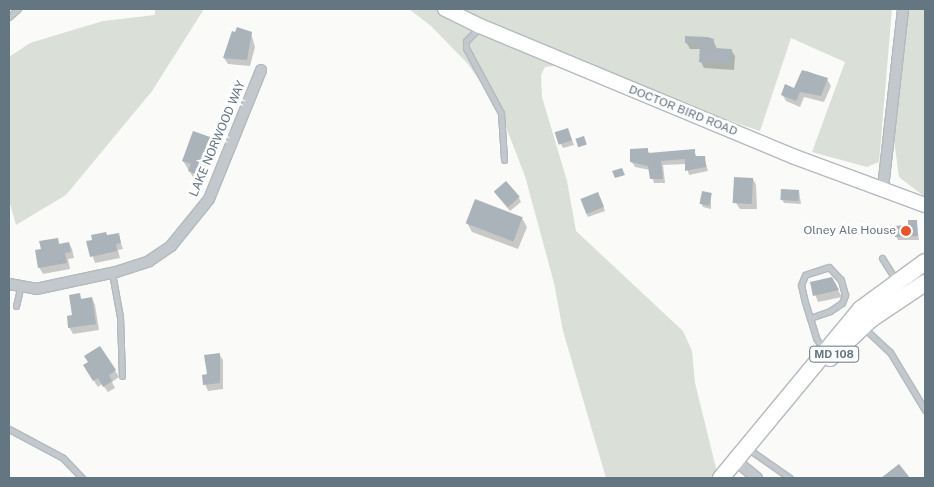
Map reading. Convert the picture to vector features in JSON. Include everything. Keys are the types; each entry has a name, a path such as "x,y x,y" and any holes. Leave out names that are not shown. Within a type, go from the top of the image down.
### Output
{"main road":[{"name":"DOCTOR BIRD ROAD","path":"445,9 480,26 795,157 884,188 925,205"},
{"name":"MD 108","path":"722,478 861,309 896,281 925,262"},
{"name":"MD 108","path":"793,394 862,327 925,283"}],"street":[{"path":"884,188 903,9"},
{"name":"LAKE NORWOOD WAY","path":"9,284 20,288 36,288 112,273 149,261 171,246 210,199 260,70"},
{"path":"736,461 757,478"}],"lane":[{"path":"9,17 18,9"},
{"path":"480,26 466,41 466,48 501,113 504,160"},
{"path":"882,258 906,295"},
{"path":"810,318 830,311 842,304 845,295 841,280 829,267 805,276 801,285 810,318 824,352"},
{"path":"112,273 120,317 122,376"},
{"path":"16,306 20,288"},
{"path":"862,327 890,352 925,410"},
{"path":"9,429 63,458 82,478"},
{"path":"747,448 790,478"}],"shaded area":[{"path":"155,9 204,9 152,91 66,195 16,225 9,200 9,57 30,43 103,21 155,15"},
{"path":"409,9 892,9 879,162 867,167 812,152 845,62 791,38 760,131 603,78 572,64 545,67 541,75 542,97 567,181 576,231 683,331 692,351 695,383 717,472 711,478 606,478 563,331 554,283 525,176 497,104 467,63 431,26"},
{"path":"904,9 925,9 925,197 899,177 892,125"}],"building":[{"path":"237,27 252,32 247,60 223,58 232,31 235,32"},
{"path":"685,36 708,37 714,39 714,48 732,49 731,64 699,62 700,43 685,43"},
{"path":"802,70 828,78 821,96 800,92 796,101 781,95 785,84 794,88"},
{"path":"568,128 572,140 559,145 555,132"},
{"path":"193,131 213,138 199,175 188,171 191,164 182,161"},
{"path":"584,136 587,145 578,147 575,139"},
{"path":"648,148 648,153 695,149 695,156 705,156 706,167 685,171 685,159 661,161 663,179 650,179 648,166 630,162 630,149"},
{"path":"622,168 625,175 615,178 612,171"},
{"path":"734,177 753,178 752,204 733,203"},
{"path":"506,181 520,197 508,207 494,191"},
{"path":"781,189 799,190 798,201 780,200"},
{"path":"702,191 712,193 709,206 700,204"},
{"path":"598,192 604,207 586,214 580,199"},
{"path":"475,199 523,217 513,242 466,223"},
{"name":"Olney Ale House","path":"908,220 917,220 918,236 895,237 894,226 908,225"},
{"path":"106,232 107,235 119,233 121,243 116,244 117,251 90,257 86,241 92,240 91,235"},
{"path":"58,238 59,244 69,242 71,252 65,253 67,263 38,268 35,250 41,249 39,241"},
{"path":"832,277 839,290 813,296 810,282"},
{"path":"80,293 81,299 92,297 96,324 68,328 67,316 72,315 69,295"},
{"path":"100,346 116,370 109,375 112,381 103,387 98,378 93,381 83,365 88,362 84,356"},
{"path":"220,353 220,383 203,385 202,375 207,374 204,355"},
{"path":"899,464 910,478 881,478"}],"place":[{"name":"Olney Ale House","path":"906,231"}]}
